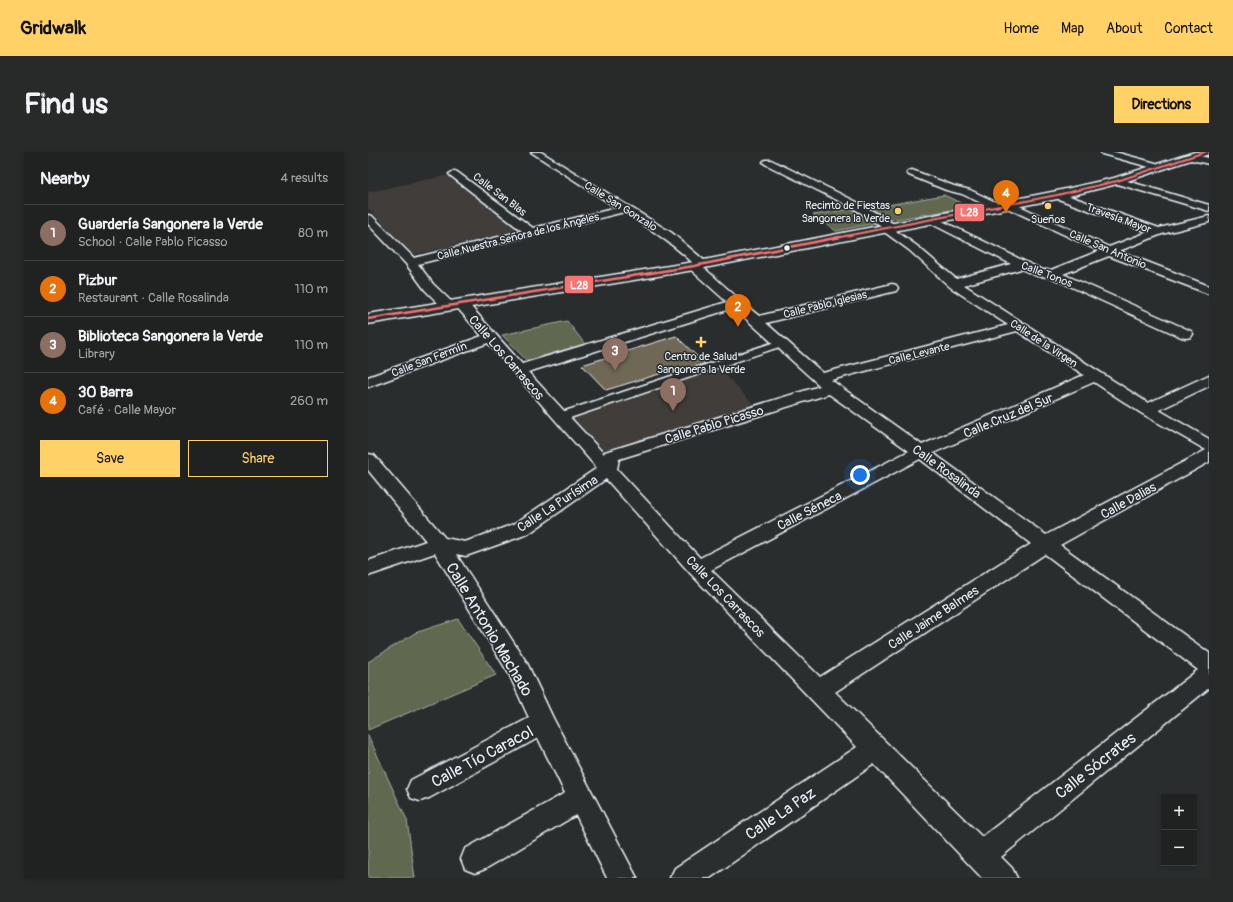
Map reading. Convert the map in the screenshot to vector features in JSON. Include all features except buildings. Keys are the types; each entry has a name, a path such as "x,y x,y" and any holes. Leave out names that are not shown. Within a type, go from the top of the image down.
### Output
{"street":[{"name":"Calle San Gonzalo","path":"535,152 668,235 682,246 698,266"},
{"path":"1105,152 1160,167"},
{"path":"368,319 698,266 1057,195 1117,180 1160,167 1203,158"},
{"name":"Calle de la Virgen","path":"768,162 857,206 890,228 954,284 1147,410 1209,446"},
{"name":"Calle San Antonio","path":"912,173 1003,206 1110,252 1209,290"},
{"name":"Calle San Blas","path":"454,174 532,233"},
{"path":"1117,180 1209,208"},
{"name":"Travesía Mayor","path":"1057,195 1158,232"},
{"name":"Calle Nuestra Señora de los Ángeles","path":"411,262 625,209"},
{"name":"Calle Los Carrascos","path":"368,218 411,262 429,287 455,305 490,338 697,568 819,690 1002,878"},
{"path":"1052,274 1158,232 1209,219"},
{"name":"Calle Tonos","path":"932,220 1022,265 1041,273 1052,274 1186,334"},
{"path":"954,284 1022,265"},
{"name":"Calle Rosalinda","path":"698,266 826,383 1046,544 1209,666"},
{"name":"Calle Pablo Iglesias","path":"757,320 892,288"},
{"path":"518,370 738,303"},
{"name":"Calle Levante","path":"826,383 1009,330 1018,326"},
{"name":"Calle San Fermín","path":"368,382 412,367 455,348 490,338"},
{"path":"560,417 781,343"},
{"name":"Calle Cruz del Sur","path":"921,452 1095,376"},
{"path":"1147,410 1209,380"},
{"name":"Calle Pablo Picasso","path":"608,469 611,456 826,383"},
{"name":"Calle Séneca","path":"697,568 921,452"},
{"name":"Calle Dalias","path":"1046,544 1209,455"},
{"name":"Calle Antonio Machado","path":"368,459 439,544 519,670 543,723 622,878"},
{"name":"Calle La Purísima","path":"368,569 439,544 466,549 521,529 608,469"},
{"name":"Calle Jaime Balmes","path":"819,690 1046,544"},
{"name":"Calle Sócrates","path":"980,856 1209,675"},
{"name":"Calle Tío Caracol","path":"420,789 543,723"},
{"name":"Calle La Paz","path":"685,878 875,749"},
{"path":"474,859 581,798"}],"shaded area":[{"path":"450,175 520,230 413,255 368,208 368,192"},
{"path":"716,365 754,405 605,451 560,417"}],"green space":[{"path":"944,195 969,207 891,220 870,208"},
{"path":"852,209 876,223 836,231 813,215"},
{"path":"567,321 585,344 527,361 502,335"},
{"path":"458,619 496,675 368,730 368,662 415,633"},
{"path":"368,735 407,820 415,878 368,878"}],"transit line":[{"name":"L28","path":"368,319 694,266 1057,195 1117,181 1205,152"}],"place":[{"name":"Sueños","path":"1048,206"},
{"name":"Recinto de Fiestas Sangonera la Verde","path":"898,211"},
{"name":"30 Barra","path":"1006,213"},
{"name":"Pizbur","path":"738,327"},
{"name":"Centro de Salud Sangonera la Verde","path":"701,342"},
{"name":"Biblioteca Sangonera la Verde","path":"615,371"},
{"name":"Guardería Sangonera la Verde","path":"673,411"}]}
